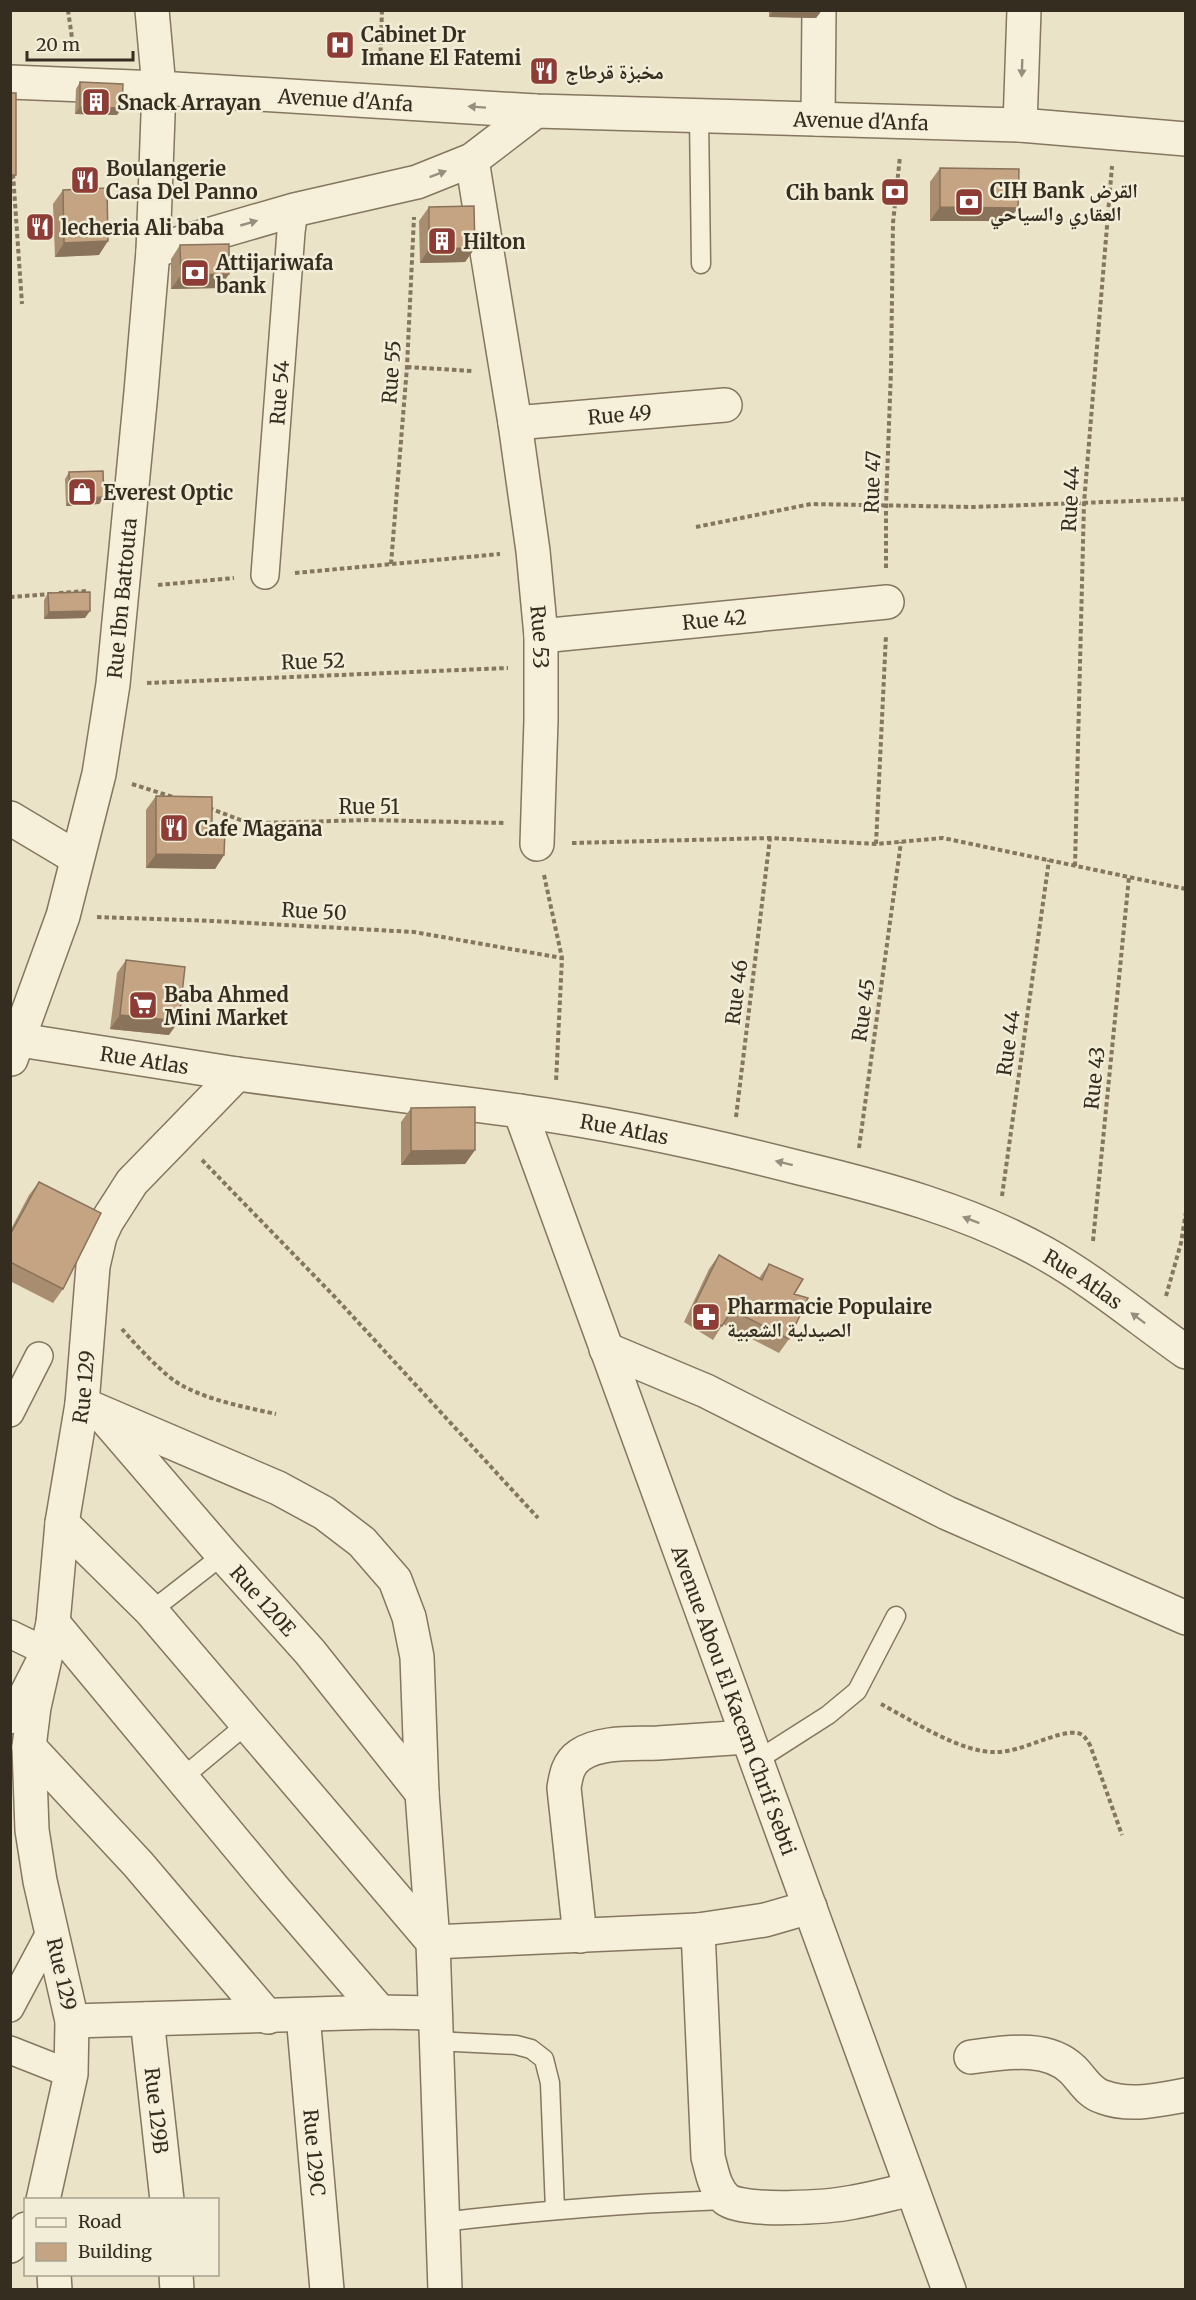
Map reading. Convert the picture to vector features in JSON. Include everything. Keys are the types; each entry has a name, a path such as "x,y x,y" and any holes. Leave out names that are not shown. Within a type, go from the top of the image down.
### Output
{"street":[{"name":"Rue Ibn Battouta","path":"15,1051 63,916 99,774 113,684 153,251 159,88 152,10"},
{"path":"818,119 819,10"},
{"path":"1020,125 1024,10"},
{"name":"Avenue d'Anfa","path":"10,82 379,100 536,111 1020,125 1185,139"},
{"path":"153,251 294,210 417,182 472,160 536,111"},
{"name":"Rue 53","path":"472,160 515,423 533,551 541,636 538,834"},
{"name":"Rue 54","path":"266,575 294,210"},
{"name":"Rue 49","path":"515,423 725,405"},
{"name":"Rue 42","path":"541,636 887,602"},
{"path":"10,818 76,858"},
{"name":"Rue Atlas","path":"15,1051 237,1074 554,1116 669,1136 854,1181 997,1229 1044,1253 1089,1281 1185,1352"},
{"name":"Rue 129","path":"48,2192 71,2074 72,2021 40,1881 32,1830 29,1747 49,1637 62,1523 91,1408 90,1296 93,1266 100,1236 132,1182 237,1074"},
{"name":"Avenue Abou El Kacem Chrif Sebti","path":"519,1111 949,2289"},
{"path":"606,1349 706,1391 947,1513 1185,1618"},
{"path":"10,1413 39,1356"},
{"path":"91,1408 278,1488 324,1513 362,1542 395,1580 409,1617 417,1657 422,1793 433,1942 434,2027 445,2289"},
{"name":"Rue 120E","path":"91,1408 309,1652 422,1793"},
{"path":"62,1523 151,1611 433,1942"},
{"path":"10,1634 49,1637 182,1778 380,2012"},
{"path":"10,1720 49,1637"},
{"path":"580,1936 564,1788 567,1772 574,1760 582,1754 618,1745 752,1749"},
{"path":"29,1747 138,1864 268,2017"},
{"path":"433,1942 698,1930 765,1920 810,1907"},
{"path":"10,2008 52,1929"},
{"path":"698,1930 708,2157 716,2186 727,2200 753,2206 819,2206 852,2203 912,2188"},
{"path":"72,2021 380,2012 434,2027"},
{"name":"Rue 129C","path":"303,2015 327,2289"},
{"name":"Rue 129B","path":"147,2019 167,2198"},
{"path":"10,2049 71,2074"},
{"path":"971,2057 1032,2052 1053,2058 1071,2067 1089,2090 1101,2097 1116,2100 1147,2102 1185,2095"},
{"path":"10,2247 24,2231"}],"lane":[{"path":"699,116 701,264"},
{"path":"151,1611 223,1555"},
{"path":"752,1749 828,1715 857,1691 896,1616"},
{"path":"182,1778 247,1724"},
{"path":"434,2027 531,2049 544,2059 550,2084 555,2210"},
{"path":"442,2222 555,2210 672,2201 727,2200"}],"path":[{"path":"379,100 382,10"},
{"name":"Rue 47","path":"876,844 887,602 885,506 891,370 893,223 904,122"},
{"name":"Rue 44","path":"1076,866 1084,503 1115,134"},
{"path":"13,164 21,304"},
{"name":"Rue 55","path":"391,564 407,367 417,182"},
{"path":"407,367 507,372"},
{"path":"696,527 811,504 973,507 1185,499"},
{"name":"Rue 52","path":"113,684 515,668"},
{"path":"99,774 181,799"},
{"name":"Rue 51","path":"202,806 243,821 260,823 369,820 538,834 770,838 876,844 943,838 1185,889"},
{"path":"538,834 562,958 554,1116"},
{"name":"Rue 46","path":"731,1150 770,838"},
{"name":"Rue 45","path":"854,1181 901,842"},
{"name":"Rue 44","path":"997,1229 1049,860"},
{"name":"Rue 43","path":"1089,1281 1129,877"},
{"name":"Rue 50","path":"63,916 213,921 414,932 562,958"},
{"path":"177,1135 334,1296 538,1518"},
{"path":"1162,1306 1181,1243 1185,1212"},
{"path":"90,1296 138,1347 181,1386 222,1401 276,1414"},
{"path":"857,1691 970,1749 995,1752 1016,1751 1062,1734 1078,1733 1084,1736 1090,1745 1122,1835"}],"building":[{"name":"Snack Arrayan","path":"80,82 123,84 122,108 80,107"},
{"path":"10,93 16,93 16,175 10,175"},
{"path":"940,168 1019,169 1018,208 940,207"},
{"path":"107,188 108,241 64,243 63,190"},
{"path":"474,206 475,248 429,249 429,207"},
{"path":"229,244 229,274 181,275 180,245"},
{"name":"Everest Optic","path":"103,471 104,497 71,499 69,472"},
{"path":"90,592 90,611 49,612 48,593"},
{"name":"Cafe Magana","path":"156,796 212,797 212,831 225,831 224,855 156,854"},
{"name":"Baba Ahmed Mini Market","path":"126,960 185,967 179,1021 120,1015"},
{"path":"475,1107 475,1150 411,1151 411,1108"},
{"path":"39,1182 101,1213 63,1289 10,1262 10,1235"},
{"path":"719,1255 762,1280 769,1264 803,1279 794,1294 808,1298 789,1339 732,1310 722,1326 693,1308"}],"place":[{"name":"Cabinet Dr Imane El Fatemi","path":"340,45"},
{"name":"مخبزة قرطاج","path":"544,71"},
{"name":"Snack Arrayan","path":"96,102"},
{"name":"Boulangerie Casa Del Panno","path":"85,180"},
{"name":"Cih bank","path":"895,192"},
{"name":"CIH Bank القرض العقاري والسياحي","path":"969,202"},
{"name":"lecheria Ali baba","path":"40,227"},
{"name":"Hilton","path":"442,241"},
{"name":"Attijariwafa bank","path":"195,273"},
{"name":"Everest Optic","path":"82,492"},
{"name":"Cafe Magana","path":"174,828"},
{"name":"Baba Ahmed Mini Market","path":"143,1005"},
{"name":"Pharmacie Populaire الصيدلية الشعبية","path":"706,1317"}]}
